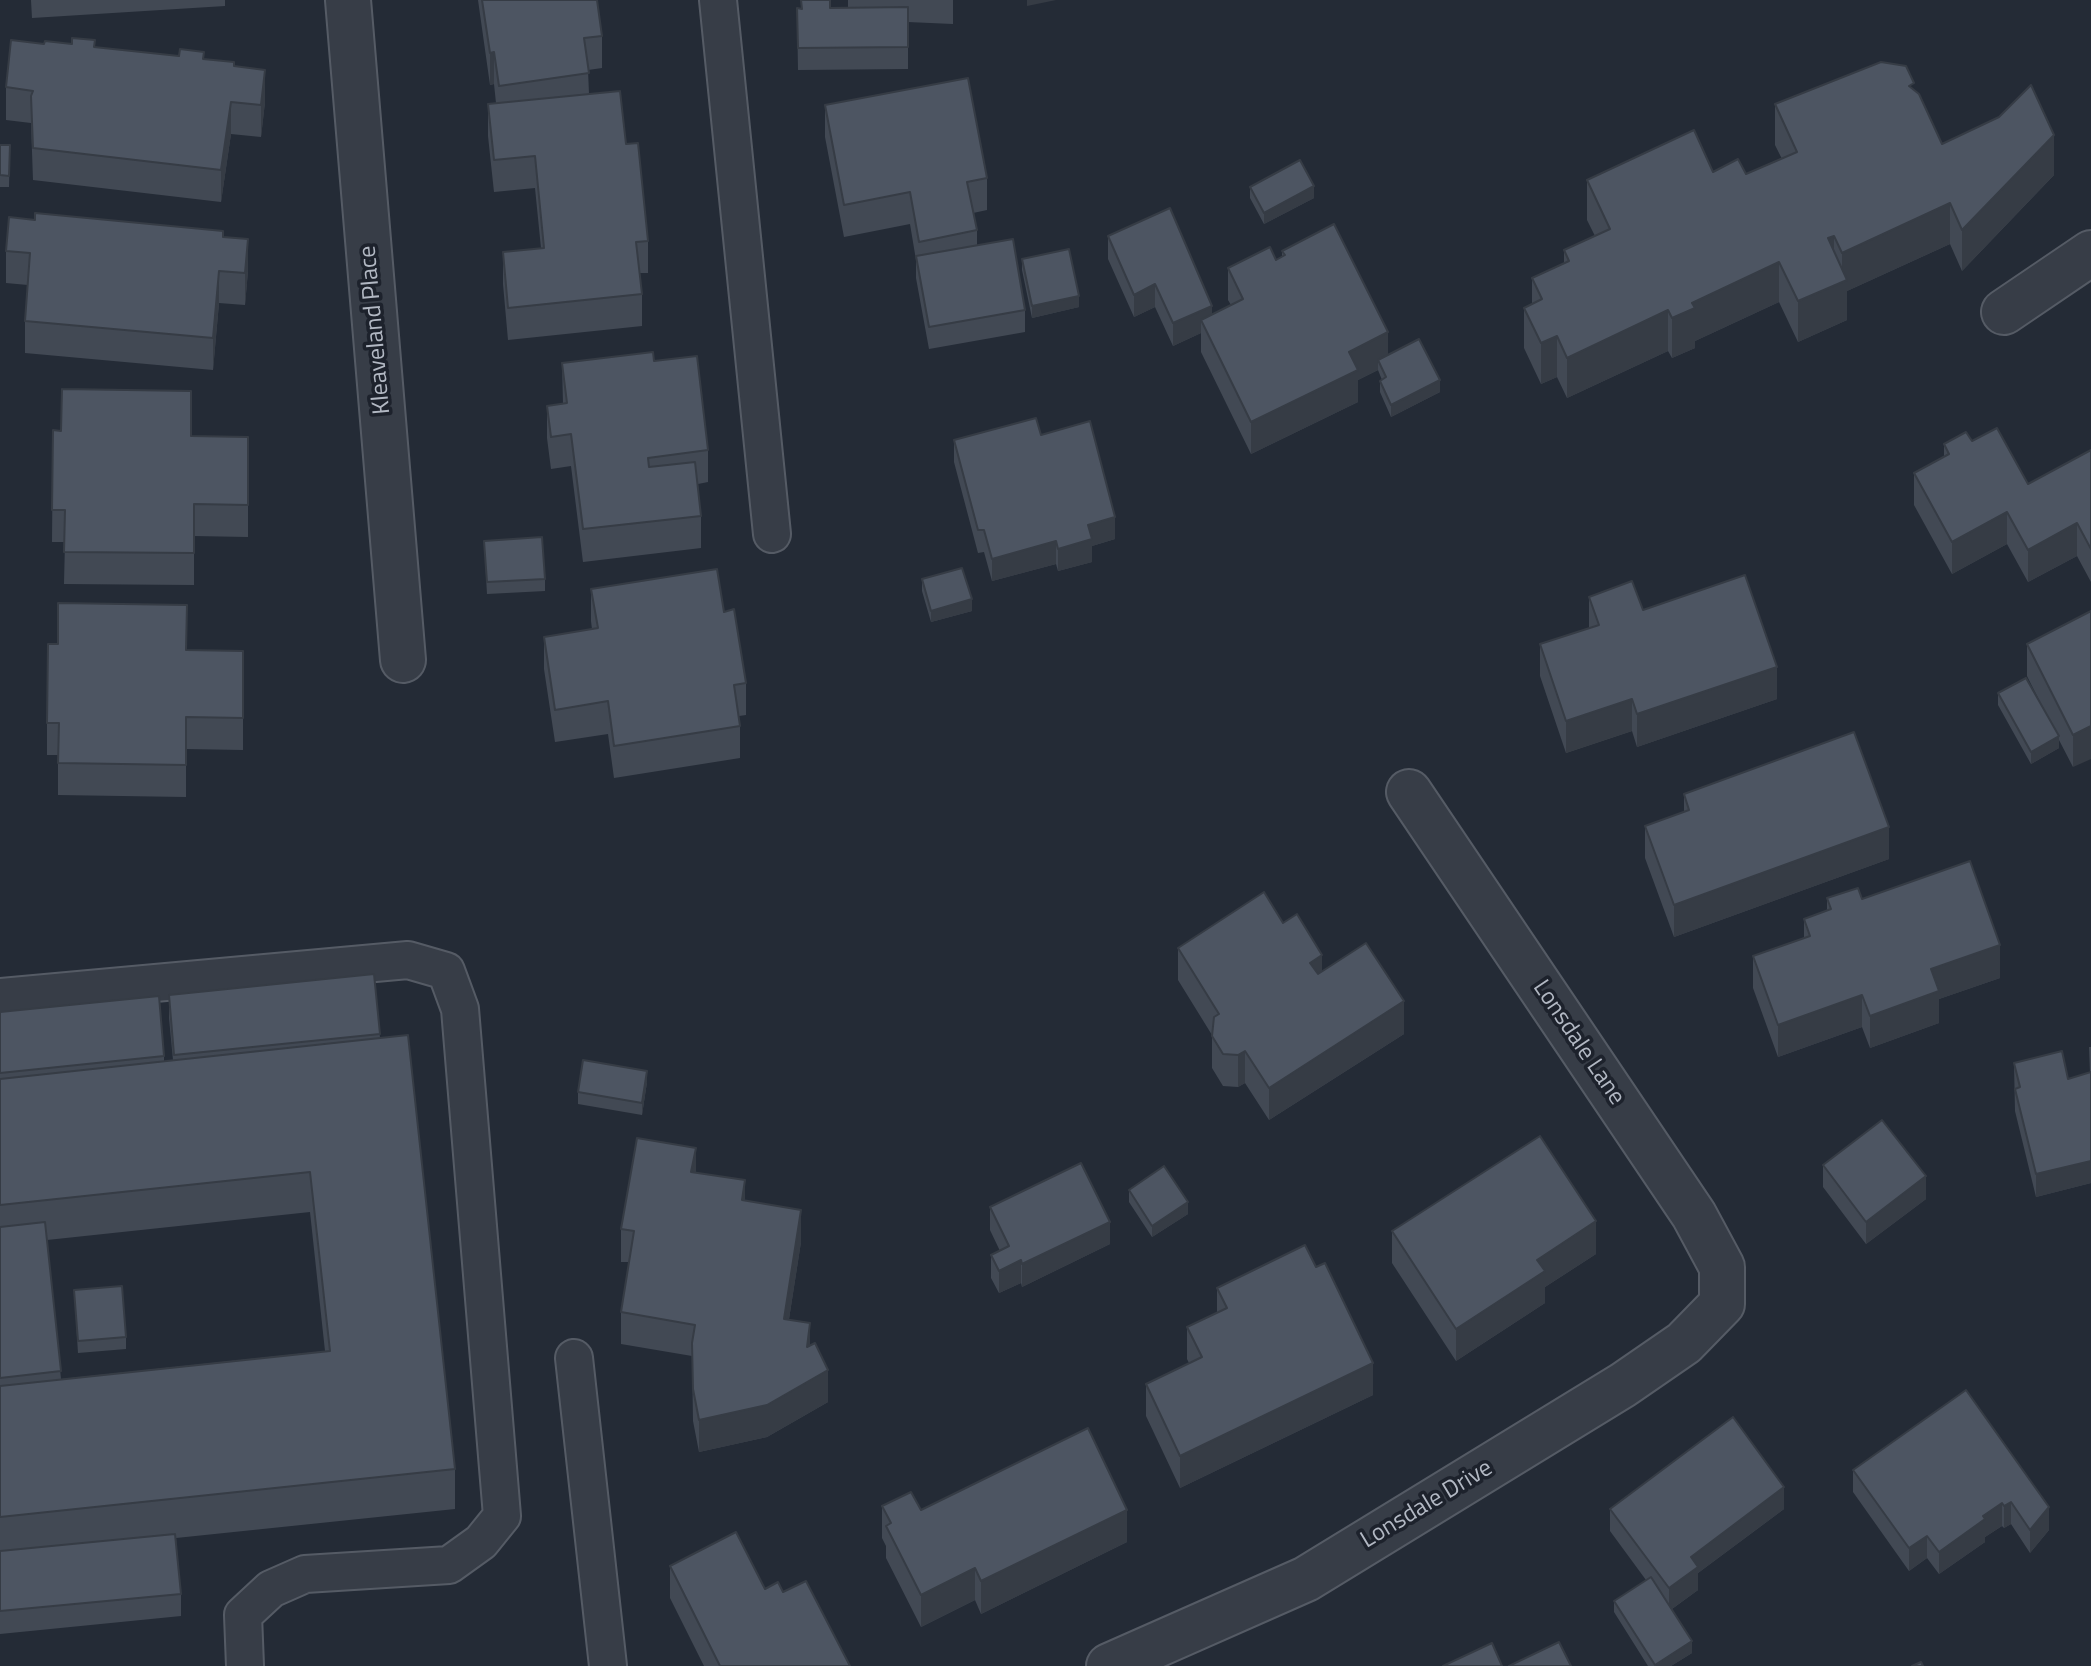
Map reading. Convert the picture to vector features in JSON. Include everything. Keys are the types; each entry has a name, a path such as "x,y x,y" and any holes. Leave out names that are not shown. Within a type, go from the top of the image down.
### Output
{"street":[{"name":"Kleaveland Place","path":"348,0 403,660"},
{"path":"2004,312 2091,253"},
{"name":"Lonsdale Lane","path":"1409,792 1694,1215 1722,1267 1722,1304"},
{"name":"Lonsdale Drive","path":"1109,1666 1306,1579 1623,1385 1684,1343 1722,1304"}],"lane":[{"path":"718,0 772,534"},
{"path":"0,997 408,960 446,971 460,1009 502,1516 481,1542 449,1565 305,1574 271,1589 243,1615 245,1666"},
{"path":"574,1358 608,1666"}],"building":[{"path":"482,0 597,0 602,36 584,38 589,73 499,86 494,52 490,53"},
{"path":"801,0 830,0 830,8 908,7 908,47 798,48 797,8 802,9"},
{"path":"72,38 95,40 94,47 179,56 180,49 204,52 203,59 234,62 234,66 265,70 261,105 231,102 221,170 33,148 33,91 6,87 11,40 72,44"},
{"path":"1881,62 1906,66 1914,83 1909,86 1919,94 1942,144 1999,117 2031,85 2054,135 1962,230 1950,203 1842,253 1834,236 1828,238 1847,280 1798,301 1779,262 1692,303 1695,308 1672,318 1668,310 1567,358 1557,336 1541,343 1524,308 1542,299 1532,278 1569,261 1564,250 1610,229 1587,180 1694,130 1713,172 1738,159 1746,174 1797,152 1775,104"},
{"path":"968,78 987,178 967,182 977,230 919,242 910,192 844,205 825,105"},
{"path":"620,91 626,144 638,143 648,241 636,242 642,294 508,308 503,252 544,248 535,156 494,160 488,104"},
{"path":"0,145 10,145 9,176 0,175"},
{"path":"1300,160 1314,186 1264,213 1250,187"},
{"path":"1170,208 1212,306 1173,323 1155,284 1134,295 1108,236"},
{"path":"35,213 223,231 223,237 248,239 245,273 219,271 213,338 25,321 30,253 6,251 9,217 35,220"},
{"path":"1334,224 1388,332 1349,352 1358,370 1251,422 1201,320 1243,299 1228,268 1270,247 1276,260 1285,255 1282,251"},
{"path":"1013,239 1025,310 929,327 916,256"},
{"path":"1069,249 1079,296 1032,306 1022,259"},
{"path":"1419,339 1440,380 1391,405 1380,381 1386,377 1378,360"},
{"path":"653,352 654,361 697,356 708,450 648,458 649,467 695,462 701,516 583,529 571,434 551,437 547,406 567,403 562,363"},
{"path":"62,389 191,391 191,436 248,437 248,505 194,504 194,553 64,552 65,510 52,510 53,430 61,431"},
{"path":"1036,418 1041,435 1090,421 1115,517 1088,525 1092,539 1058,549 1056,541 992,559 984,530 978,530 954,440"},
{"path":"1997,428 2028,484 2091,450 2091,549 2077,523 2028,550 2007,512 1952,542 1914,473 1949,454 1944,444 1966,432 1972,441"},
{"path":"542,537 545,579 487,582 484,541"},
{"path":"962,568 972,599 931,611 922,579"},
{"path":"717,569 724,612 734,609 746,683 734,685 740,726 614,746 608,701 555,710 544,637 598,628 591,589"},
{"path":"1745,575 1777,667 1637,714 1632,699 1566,721 1540,644 1599,625 1589,597 1632,581 1643,610"},
{"path":"58,603 187,605 186,650 243,651 243,718 186,717 186,765 58,763 59,723 47,723 48,644 58,644"},
{"path":"2091,611 2091,726 2073,735 2027,644"},
{"path":"2026,678 2059,736 2031,752 1998,693"},
{"path":"1854,732 1889,827 1674,905 1645,826 1689,810 1684,794"},
{"path":"1970,861 2000,945 1931,969 1939,991 1870,1016 1862,995 1778,1025 1753,956 1810,936 1804,919 1831,909 1827,898 1858,888 1862,899"},
{"path":"1264,892 1283,923 1297,914 1322,955 1310,963 1318,974 1366,943 1404,1001 1269,1088 1245,1051 1238,1055 1223,1054 1212,1036 1214,1017 1219,1014 1178,948"},
{"path":"374,974 380,1034 174,1055 169,995"},
{"path":"159,996 164,1056 0,1073 0,1012"},
{"path":"408,1035 455,1469 0,1517 0,1386 330,1351 310,1172 0,1205 0,1079"},
{"path":"2062,1051 2068,1079 2091,1072 2091,1161 2036,1174 2015,1089 2020,1087 2014,1063"},
{"path":"583,1060 647,1071 642,1103 578,1092"},
{"path":"1882,1120 1926,1176 1866,1222 1823,1165"},
{"path":"1540,1136 1596,1221 1537,1260 1545,1271 1456,1329 1392,1231"},
{"path":"637,1138 696,1148 691,1172 745,1180 742,1200 801,1210 784,1319 810,1323 807,1347 815,1343 828,1370 767,1405 699,1420 693,1389 692,1343 695,1325 621,1312 634,1231 621,1229"},
{"path":"1081,1163 1110,1222 1022,1264 1021,1260 999,1271 991,1255 1009,1246 990,1207"},
{"path":"1164,1166 1188,1202 1152,1226 1129,1190"},
{"path":"45,1222 61,1371 0,1378 0,1227"},
{"path":"1305,1245 1316,1267 1325,1263 1373,1363 1180,1456 1146,1384 1202,1357 1187,1327 1227,1308 1217,1288"},
{"path":"122,1286 126,1337 78,1341 74,1290"},
{"path":"1966,1390 2049,1507 2030,1530 2011,1502 2004,1506 2002,1503 1939,1552 1927,1536 1909,1548 1853,1470"},
{"path":"1733,1417 1784,1487 1691,1557 1698,1567 1669,1588 1610,1509"},
{"path":"1088,1428 1127,1510 981,1581 975,1568 921,1595 886,1526 891,1523 882,1506 911,1492 921,1510"},
{"path":"736,1532 765,1589 778,1582 783,1592 806,1581 850,1666 720,1666 670,1566"},
{"path":"175,1534 181,1594 0,1611 0,1551"},
{"path":"1651,1577 1692,1641 1655,1665 1614,1601"},
{"path":"1559,1642 1571,1666 1509,1666"},
{"path":"1492,1643 1502,1666 1443,1666"}]}
